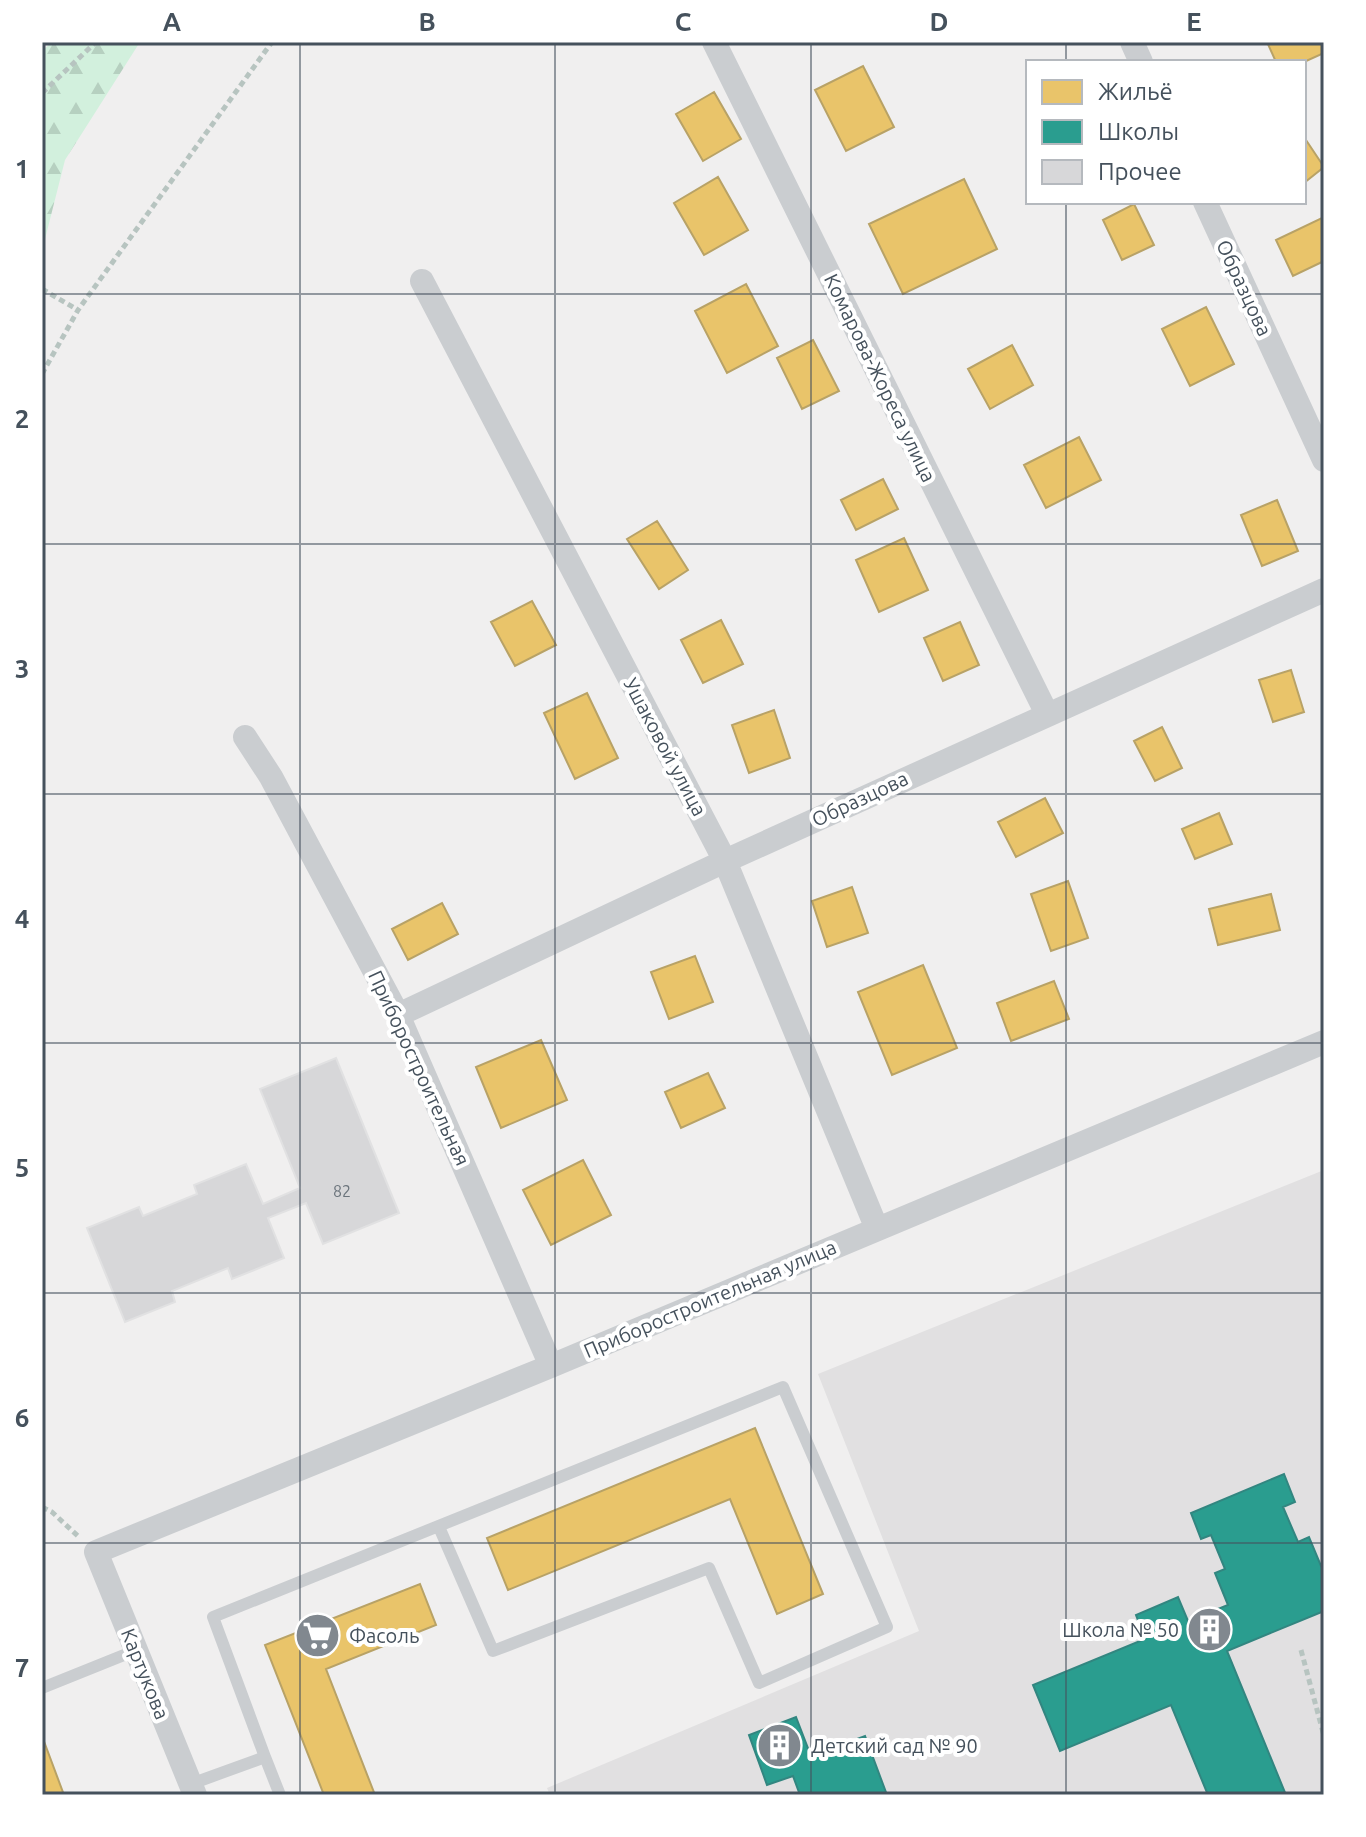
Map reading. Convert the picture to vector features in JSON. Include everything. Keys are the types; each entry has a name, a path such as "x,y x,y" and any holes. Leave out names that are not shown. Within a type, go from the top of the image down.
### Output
{"street":[{"name":"Комарова-Жореса улица","path":"714,42 1047,714"},
{"name":"Образцова","path":"1206,204 1324,460"},
{"name":"Ушаковой улица","path":"422,281 725,861 877,1229"},
{"name":"Образцова","path":"398,1015 725,861 1324,590"},
{"name":"Приборостроительная","path":"245,737 271,777 398,1015 551,1366"},
{"name":"Приборостроительная улица","path":"96,1552 551,1366 1324,1042"},
{"name":"Картукова","path":"96,1552 193,1789"}],"lane":[{"path":"280,1795 213,1617 783,1387 887,1627 759,1683 709,1568 493,1651 439,1527"},
{"path":"42,1688 134,1651"},
{"path":"193,1789 265,1757"}],"path":[{"path":"42,93 96,42"},
{"path":"42,374 78,310 272,42"},
{"path":"42,289 78,310"},
{"path":"42,1507 52,1512 96,1552"},
{"path":"1301,1650 1324,1736"}],"shaded area":[{"path":"1324,1170 1324,1795 550,1795 547,1788 919,1631 818,1374"}],"green space":[{"path":"52,42 140,42 65,160 42,251 42,51"}],"building: Жильё":[{"path":"1267,42 1321,42 1324,53 1306,61 1275,60"},
{"path":"863,66 894,127 846,151 815,90"},
{"path":"714,92 741,139 703,161 676,114"},
{"path":"1306,140 1324,167 1306,181"},
{"path":"718,177 748,230 704,255 674,203"},
{"path":"964,179 997,249 903,294 869,224"},
{"path":"1134,204 1154,245 1122,260 1103,220"},
{"path":"1324,217 1324,261 1293,276 1276,240"},
{"path":"746,284 778,346 727,373 695,311"},
{"path":"1206,307 1234,364 1190,386 1162,329"},
{"path":"813,340 839,391 802,409 777,358"},
{"path":"1012,345 1033,385 990,409 968,369"},
{"path":"1079,437 1101,480 1046,508 1024,465"},
{"path":"883,479 898,509 856,530 841,500"},
{"path":"1277,500 1298,551 1262,566 1241,515"},
{"path":"657,521 688,570 659,589 627,539"},
{"path":"904,538 928,590 879,612 856,560"},
{"path":"532,601 556,645 515,666 491,622"},
{"path":"721,620 743,664 703,683 681,640"},
{"path":"960,622 979,665 943,681 924,638"},
{"path":"1291,670 1304,712 1273,722 1259,680"},
{"path":"587,693 618,758 575,779 544,713"},
{"path":"774,710 790,758 749,773 732,725"},
{"path":"1162,727 1182,768 1155,781 1134,741"},
{"path":"1045,798 1063,833 1016,857 998,822"},
{"path":"1219,813 1232,844 1195,859 1182,829"},
{"path":"1068,881 1088,938 1051,951 1031,894"},
{"path":"852,887 868,933 827,947 812,901"},
{"path":"1271,894 1280,930 1218,945 1209,909"},
{"path":"442,903 458,934 408,960 392,929"},
{"path":"695,956 713,1002 669,1019 651,972"},
{"path":"923,965 957,1048 892,1075 858,992"},
{"path":"1054,981 1069,1019 1011,1041 997,1003"},
{"path":"541,1040 567,1100 501,1128 476,1067"},
{"path":"708,1073 725,1108 681,1128 665,1092"},
{"path":"583,1160 611,1215 551,1245 523,1190"},
{"path":"755,1428 823,1594 777,1614 730,1499 508,1590 487,1538"},
{"path":"420,1584 436,1625 326,1669 375,1795 324,1795 265,1645"},
{"path":"42,1736 64,1795 42,1795"}],"building: Школы":[{"name":"Школа № 50","path":"1284,1474 1295,1502 1283,1507 1298,1542 1309,1537 1321,1566 1324,1565 1324,1611 1227,1651 1286,1795 1208,1795 1171,1705 1060,1751 1033,1685 1145,1639 1136,1615 1178,1597 1188,1621 1228,1605 1215,1573 1225,1569 1211,1535 1201,1539 1191,1513"},
{"name":"Детский сад № 90","path":"796,1717 811,1756 865,1736 887,1795 800,1795 793,1776 767,1785 749,1735"}],"building: Прочее":[{"path":"336,1058 399,1213 323,1244 306,1203 268,1218 284,1258 232,1279 228,1268 172,1291 175,1302 125,1322 87,1228 139,1207 143,1216 197,1194 194,1185 246,1164 263,1204 300,1188 260,1089"}],"place":[{"name":"Школа № 50","path":"1210,1630"},
{"name":"Фасоль","path":"318,1636"},
{"name":"Детский сад № 90","path":"780,1746"}]}
